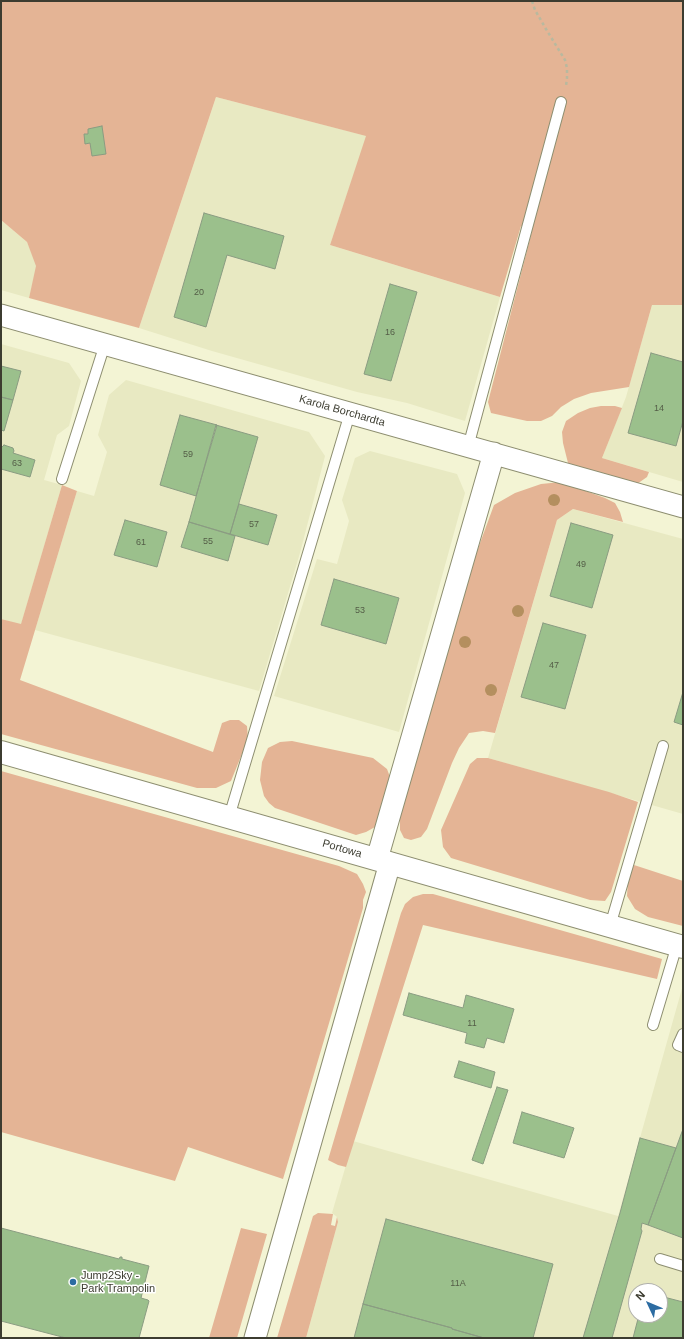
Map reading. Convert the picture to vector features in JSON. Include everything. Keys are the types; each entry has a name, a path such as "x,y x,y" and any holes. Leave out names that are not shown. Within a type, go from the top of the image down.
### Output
{"main road":[{"name":"Portowa","path":"1,752 680,946"}],"street":[{"name":"Karola Borchardta","path":"1,315 683,507"},
{"path":"255,1338 494,453"}],"lane":[{"path":"468,446 562,102"},
{"path":"62,479 105,344"},
{"path":"229,817 350,413"},
{"path":"610,926 663,746"},
{"path":"653,1025 680,946"},
{"path":"683,1034 678,1045 683,1047"},
{"path":"660,1259 683,1266"}],"path":[{"path":"532,1 535,10 565,60 567,78 562,102"}],"shaded area":[{"path":"1,1 683,1 683,305 652,305 629,387 591,393 574,399 561,407 552,416 541,421 527,421 491,413 488,402 532,231 521,226 500,297 330,245 366,136 216,97 139,328 29,298 36,266 27,242 1,220"},
{"path":"216,97 367,136 330,245 500,297 465,421 407,403 357,392 212,351 139,328"},
{"path":"1,220 27,242 37,266 29,298 1,290"},
{"path":"652,305 683,305 683,482 602,458 626,397"},
{"path":"1,344 69,363 81,381 69,426 57,435 44,480 62,485 21,625 1,619"},
{"path":"126,380 309,432 325,456 300,553 259,691 35,630 77,491 94,496 107,452 98,435 109,395"},
{"path":"615,406 622,408 602,458 649,472 647,477 637,484 576,468 568,463 562,432 566,421 578,413 590,408"},
{"path":"370,451 457,474 465,493 399,732 274,696 317,559 337,564 349,521 342,500 355,458"},
{"path":"561,482 615,503 623,522 573,509 557,520 495,733 483,731 469,733 459,748 452,763 427,829 421,837 411,840 404,838 400,830 400,814 450,625 494,505 515,493 541,484"},
{"path":"62,485 77,491 20,680 213,752 222,723 230,720 239,720 247,726 248,739 231,781 216,788 197,788 1,734 1,619 21,624"},
{"path":"573,509 683,539 683,814 488,758 557,520"},
{"path":"292,741 373,758 387,769 390,777 375,827 356,835 275,808 269,803 264,796 260,780 262,762 268,748 280,742"},
{"path":"477,758 488,758 609,792 638,802 611,892 605,901 590,900 451,858 443,847 441,830 470,764"},
{"path":"1,771 339,866 357,874 366,892 363,900 363,908 283,1179 188,1147 175,1181 1,1132"},
{"path":"634,865 683,881 683,926 648,917 635,909 627,896 628,879"},
{"path":"423,894 433,894 662,959 657,979 423,925 346,1167 338,1165 328,1160 401,913 405,904 413,897"},
{"path":"683,985 683,1338 306,1338 338,1222 337,1217 332,1213 353,1141 618,1216"},
{"path":"318,1213 333,1214 331,1225 335,1226 337,1217 338,1222 306,1338 277,1338 313,1216"},
{"path":"241,1228 267,1234 237,1338 209,1338"}],"building":[{"path":"102,126 106,154 92,156 90,143 85,144 84,134 88,134 88,129"},
{"path":"204,213 284,236 275,269 227,255 206,327 174,317"},
{"path":"390,284 417,292 391,381 364,374"},
{"path":"651,353 683,362 683,421 676,446 628,433"},
{"path":"1,366 21,371 13,400 1,397"},
{"path":"1,397 13,400 4,431 1,430"},
{"path":"180,415 217,425 196,496 160,485"},
{"path":"216,425 258,437 230,534 189,522"},
{"path":"4,445 13,448 13,453 35,460 30,477 1,469 1,448"},
{"path":"239,504 277,515 268,545 230,534"},
{"path":"125,520 167,532 157,567 114,555"},
{"path":"189,522 235,536 228,561 181,547"},
{"path":"571,523 613,535 592,608 550,596"},
{"path":"334,579 399,598 386,644 321,625"},
{"path":"543,623 586,635 565,709 521,697"},
{"path":"683,692 683,725 674,722"},
{"path":"409,993 463,1008 466,995 514,1009 504,1043 487,1038 484,1048 465,1043 467,1033 403,1015"},
{"path":"459,1061 495,1072 491,1088 454,1077"},
{"path":"497,1087 508,1090 483,1164 472,1160"},
{"path":"522,1112 574,1128 564,1158 513,1143"},
{"path":"683,1129 683,1238 648,1225"},
{"path":"640,1138 676,1148 648,1225 642,1223 642,1231 612,1338 583,1338 620,1213"},
{"path":"386,1219 553,1264 533,1338 484,1338 363,1304"},
{"name":"Jump2Sky - Park Trampolin","path":"1,1228 119,1259 122,1257 122,1259 149,1266 141,1298 149,1301 139,1338 66,1338 1,1321"},
{"path":"668,1298 683,1302 683,1338 633,1338 637,1323 668,1323"},
{"path":"363,1304 452,1328 484,1338 354,1338"}],"place":[{"name":"Jump2Sky - Park Trampolin","path":"73,1282"}]}
